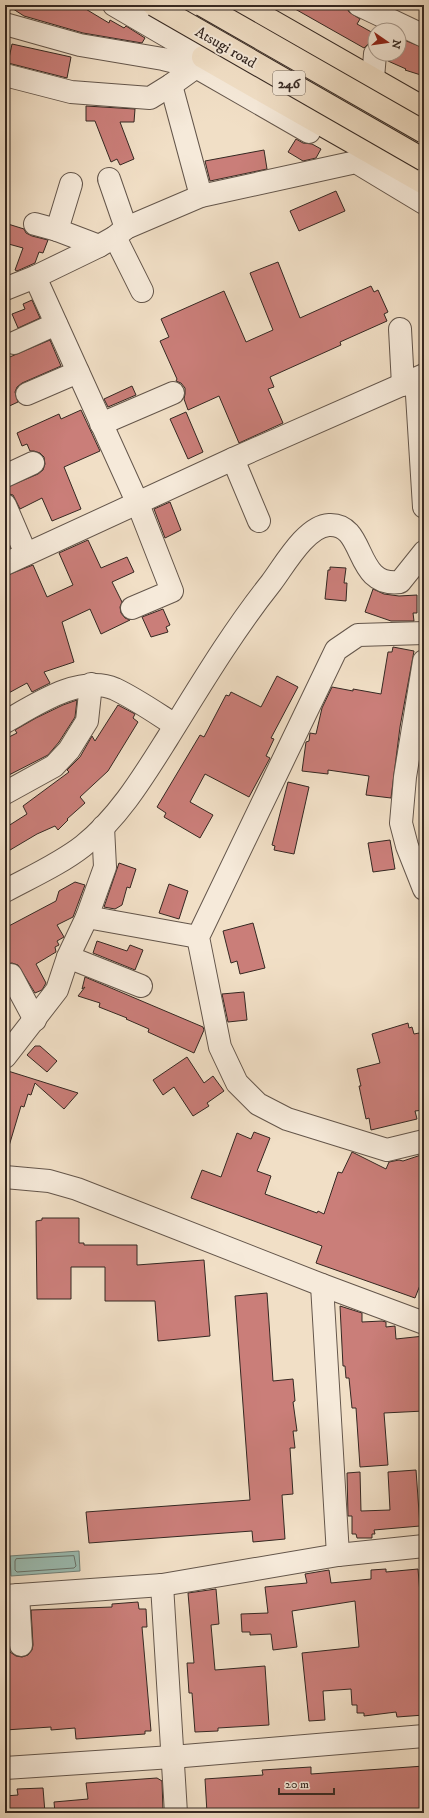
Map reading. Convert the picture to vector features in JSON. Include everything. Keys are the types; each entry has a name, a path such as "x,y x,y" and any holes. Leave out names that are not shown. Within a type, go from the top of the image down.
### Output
{"highway":[{"name":"Atsugi road","path":"154,5 424,160"},
{"name":"Atsugi road","path":"202,5 424,132"},
{"path":"244,5 424,108"},
{"path":"200,62 424,183"}],"street":[{"path":"114,5 309,132"},
{"path":"5,75 71,92 150,98 171,85 200,62 230,5"},
{"path":"371,16 424,36"},
{"path":"5,24 80,45 163,59 200,62"},
{"path":"373,78 374,62"},
{"path":"171,85 201,196"},
{"path":"5,289 35,277 113,237 201,196 356,162 424,203"},
{"path":"109,179 113,237 142,291"},
{"path":"57,230 71,184"},
{"path":"35,224 57,230 113,237"},
{"path":"35,277 138,504 172,591 132,608"},
{"path":"14,343 56,324"},
{"path":"400,329 414,380 424,507"},
{"path":"27,394 78,372"},
{"path":"5,564 233,459 414,380"},
{"path":"101,424 173,393"},
{"path":"233,459 259,521"},
{"path":"5,476 33,463"},
{"path":"5,505 26,554"},
{"path":"5,891 77,850 117,813 140,781 248,612 294,552 313,530 329,525 341,528 353,537 372,575 389,584 400,582 424,552"},
{"path":"424,633 358,635 336,650 198,937 220,1047 237,1083 258,1104 287,1120 388,1150 424,1141"},
{"path":"424,661 405,778 401,823 407,846 424,890"},
{"path":"5,722 34,705 69,689 91,684 114,689 176,725"},
{"path":"5,793 54,766 69,750 87,721 91,684"},
{"path":"5,1057 57,990 68,957 87,917 105,867 103,827"},
{"path":"87,917 198,937"},
{"path":"68,957 141,986"},
{"path":"11,975 35,1020"},
{"path":"5,1177 49,1181 77,1189 322,1285 424,1323"},
{"path":"322,1285 338,1556"},
{"path":"21,1645 11,1595 162,1586 338,1556 424,1546"},
{"path":"162,1586 176,1813"},
{"path":"5,1768 172,1757 424,1736"}],"water":[{"path":"79,1551 80,1571 11,1576 10,1556"}],"building":[{"path":"7,5 79,5 109,23 110,20 124,28 126,26 145,38 142,43 83,33 24,16"},
{"path":"288,5 340,5 347,8 349,12 360,19 357,24 367,30 367,45 364,48"},
{"path":"407,41 424,48 424,76 405,70 406,69 390,62 407,62"},
{"path":"12,44 71,57 67,78 8,63"},
{"path":"86,106 135,109 134,122 120,122 134,159 120,165 117,159 111,162 95,121 86,121"},
{"path":"296,139 303,143 312,144 321,149 316,158 303,161 288,152"},
{"path":"264,150 267,169 210,181 205,161"},
{"path":"336,191 345,211 299,231 290,211"},
{"path":"8,224 24,229 26,233 32,236 48,240 43,253 39,252 35,263 17,271 15,270 23,248 5,243 5,234"},
{"path":"278,262 300,318 371,286 374,292 378,290 388,312 384,314 387,321 340,342 341,345 270,377 274,387 268,389 283,423 239,443 219,396 188,410 184,399 185,388 181,383 176,381 177,379 160,341 169,337 161,319 224,291 246,342 273,330 250,273"},
{"path":"32,300 40,318 18,328 12,314 25,309 23,304"},
{"path":"50,340 61,366 22,383 17,387 15,392 18,402 5,408 5,359"},
{"path":"132,386 136,395 108,407 104,399"},
{"path":"81,410 100,451 64,467 81,509 52,521 42,498 20,509 13,495 5,493 5,488 38,474 43,470 45,464 44,457 40,453 30,451 27,444 22,446 17,433 59,414 61,419"},
{"path":"186,412 203,452 188,459 170,419"},
{"path":"170,502 181,530 165,538 154,509"},
{"path":"88,540 101,568 127,557 134,572 112,582 122,602 120,607 121,613 125,618 130,620 101,634 90,609 62,622 74,662 44,672 50,683 32,692 27,683 5,695 5,576 33,565 47,597 73,585 59,553"},
{"path":"330,567 346,568 344,583 347,583 346,601 325,599 328,570 330,570"},
{"path":"373,589 384,594 399,596 417,595 417,613 413,613 414,621 391,621 365,612"},
{"path":"163,609 170,625 166,627 168,632 151,637 142,617"},
{"path":"393,647 414,651 400,727 391,798 366,795 369,776 328,770 328,774 302,771 306,742 309,741 310,733 316,734 322,708 332,687 381,694 388,652 392,652"},
{"path":"277,676 298,687 271,738 274,739 266,756 270,758 249,797 205,774 190,802 213,815 200,838 164,817 166,813 157,807 200,735 204,737 226,695 229,696 231,692 261,707"},
{"path":"77,700 75,717 59,742 48,755 5,777 5,739 17,733 15,730 36,718"},
{"path":"118,705 135,714 133,718 138,722 108,771 80,797 85,803 67,819 68,820 58,830 55,826 37,834 5,853 5,828 27,814 23,806 69,772 67,770 80,757 92,736 95,741"},
{"path":"288,782 309,787 294,854 274,850 275,846 272,845"},
{"path":"390,840 395,869 373,872 368,843"},
{"path":"119,863 136,869 130,888 127,887 122,905 115,909 104,907"},
{"path":"75,882 85,885 73,917 57,925 64,937 57,941 59,945 55,947 56,952 36,964 46,983 42,990 35,993 18,965 12,963 5,964 5,928 56,901 59,891"},
{"path":"169,884 188,891 179,919 159,913"},
{"path":"253,923 265,968 240,974 237,961 231,963 223,931"},
{"path":"97,941 127,951 130,945 143,950 135,970 93,953"},
{"path":"85,977 203,1027 204,1030 194,1053 148,1032 149,1029 126,1019 127,1018 99,1007 100,1003 78,996 85,987 82,989"},
{"path":"244,992 247,1020 228,1022 222,994"},
{"path":"408,1023 409,1028 412,1027 414,1034 419,1033 424,1051 424,1110 415,1111 417,1119 371,1130 369,1118 366,1119 357,1069 380,1063 372,1034"},
{"path":"35,1046 40,1046 57,1061 47,1072 27,1055"},
{"path":"187,1057 204,1083 213,1076 224,1091 207,1103 209,1106 193,1116 174,1087 163,1095 153,1080"},
{"path":"8,1071 78,1093 64,1109 35,1083 31,1095 28,1094 24,1107 21,1106 9,1146 5,1145 5,1082"},
{"path":"254,1132 270,1138 257,1171 271,1176 265,1194 317,1213 318,1211 324,1214 338,1172 342,1173 352,1152 386,1169 389,1162 399,1160 403,1161 424,1154 424,1275 415,1298 316,1263 322,1246 191,1198 202,1170 221,1177 237,1133 251,1139"},
{"path":"42,1218 79,1218 79,1243 84,1243 84,1245 137,1245 137,1265 204,1260 210,1336 158,1341 155,1301 105,1301 105,1267 71,1267 71,1299 37,1299 36,1221 42,1220"},
{"path":"267,1293 273,1381 293,1379 295,1401 293,1402 297,1431 293,1431 295,1448 290,1448 293,1494 282,1495 285,1539 253,1542 252,1531 89,1543 86,1512 250,1500 235,1296"},
{"path":"340,1306 362,1313 362,1322 382,1321 386,1322 386,1327 395,1326 396,1339 424,1336 424,1411 384,1413 388,1465 360,1467 356,1408 352,1408 349,1378 346,1378 345,1366 343,1366"},
{"path":"416,1470 420,1526 374,1530 375,1534 372,1534 372,1538 357,1538 356,1534 352,1534 352,1516 348,1516 347,1473 360,1472 361,1511 390,1510 388,1472"},
{"path":"386,1569 386,1572 418,1569 424,1643 424,1715 397,1717 396,1712 364,1716 364,1713 357,1713 357,1705 352,1705 351,1689 323,1691 325,1720 309,1721 302,1653 359,1647 355,1601 292,1611 297,1647 273,1650 271,1634 250,1635 250,1632 242,1632 241,1614 268,1613 265,1587 307,1583 305,1574 329,1570 331,1583 371,1579 371,1570"},
{"path":"216,1589 219,1624 211,1625 215,1670 265,1666 269,1725 218,1728 218,1731 195,1732 192,1693 189,1693 187,1663 194,1663 188,1593"},
{"path":"138,1602 139,1609 146,1609 147,1627 142,1627 151,1731 145,1731 145,1734 76,1739 75,1728 51,1730 51,1727 5,1730 5,1612 10,1652 16,1656 22,1657 28,1655 32,1650 33,1645 31,1610 112,1607 112,1604"},
{"path":"424,1766 424,1813 207,1813 205,1779 263,1775 262,1770 311,1767 311,1774"},
{"path":"157,1778 162,1781 163,1811 133,1813 55,1813 54,1802 88,1799 86,1783"},
{"path":"43,1788 45,1813 5,1813 5,1796 18,1795 17,1789"}]}
